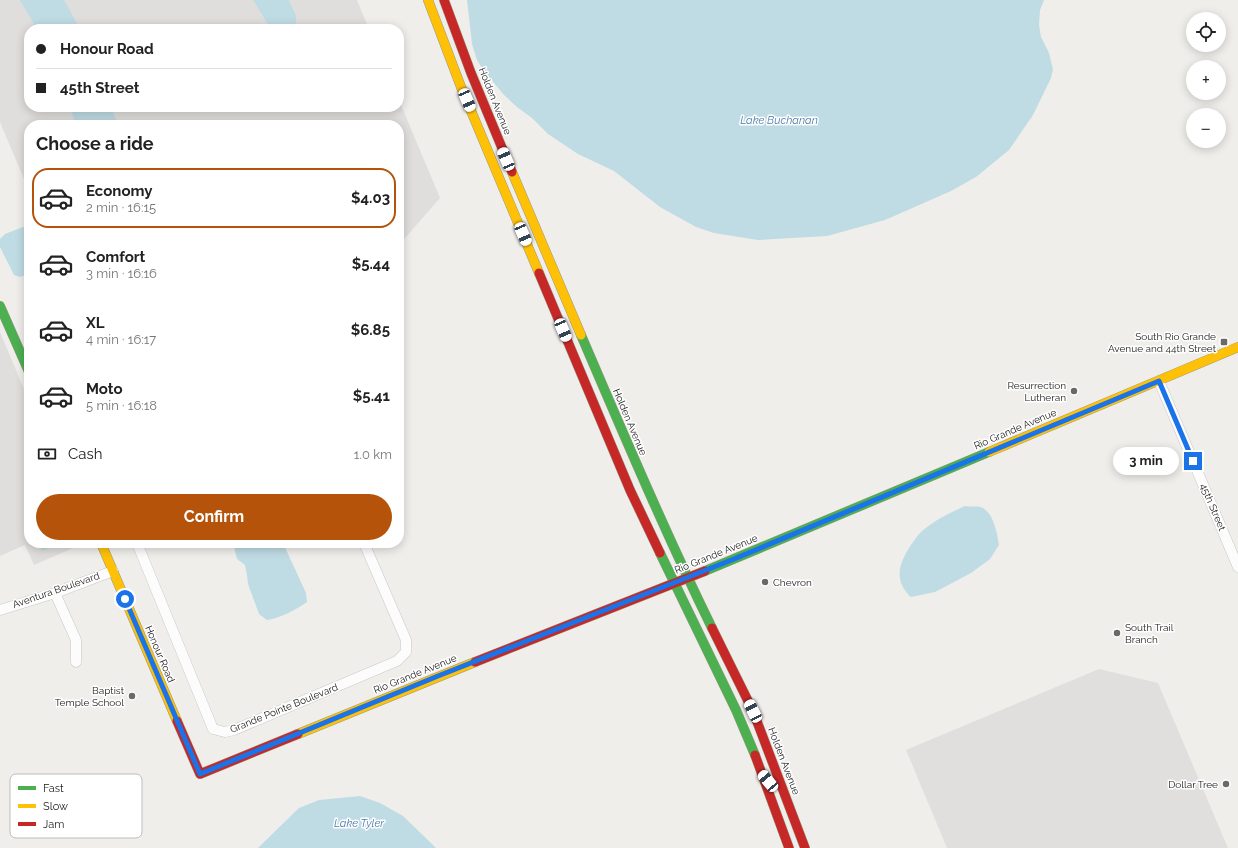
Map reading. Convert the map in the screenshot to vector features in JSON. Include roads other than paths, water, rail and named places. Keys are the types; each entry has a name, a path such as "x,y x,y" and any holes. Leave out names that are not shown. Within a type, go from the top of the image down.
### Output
{"street":[{"path":"428,0 461,87 630,490 736,710 762,773 789,848"},
{"name":"Holden Avenue","path":"444,0 471,74 506,159 632,455 688,577 753,711 804,846"},
{"path":"461,87 469,86 498,154 506,159"},
{"path":"0,306 24,361"},
{"path":"563,330 577,324"},
{"name":"Rio Grande Avenue","path":"200,774 438,676 688,577 859,507 1238,348"},
{"name":"45th Street","path":"1159,381 1238,567"},
{"name":"Honour Road","path":"103,548 200,774"},
{"name":"Grande Pointe Boulevard","path":"139,548 213,729 225,732 234,730 397,661 406,652 406,640 366,548"},
{"name":"Aventura Boulevard","path":"0,610 55,593 113,570"},
{"path":"55,593 76,640 76,662"},
{"path":"762,773 781,799 804,846"}],"water":[{"path":"20,0 64,0 77,24 34,24"},
{"path":"253,0 289,0 296,16 296,24 268,24"},
{"name":"Lake Buchanan","path":"467,0 1044,0 1040,10 1039,25 1041,37 1049,53 1053,69 1051,78 1033,115 1009,150 976,177 951,191 885,220 827,236 758,240 714,233 696,227 660,207 614,171 578,154 548,134 532,118 504,95 477,60 472,44"},
{"path":"72,112 113,112 116,120 74,120"},
{"path":"24,228 24,276 20,277 14,275 0,247 0,239 5,234"},
{"path":"965,506 981,507 989,514 994,524 999,545 990,559 971,573 935,592 911,597 905,591 900,578 903,558 920,533 941,518"},
{"path":"234,548 285,548 306,593 307,602 288,613 267,620 259,614 248,584 245,565 237,559"},
{"name":"Lake Tyler","path":"360,796 380,803 403,816 436,848 258,848 299,808 319,800"}],"place":[{"name":"South Rio Grande Avenue and 44th Street","path":"1224,342"},
{"name":"Resurrection Lutheran","path":"1074,391"},
{"name":"Chevron","path":"765,582"},
{"name":"South Trail Branch","path":"1117,633"},
{"name":"Baptist Temple School","path":"132,696"},
{"name":"Dollar Tree","path":"1226,784"}]}
